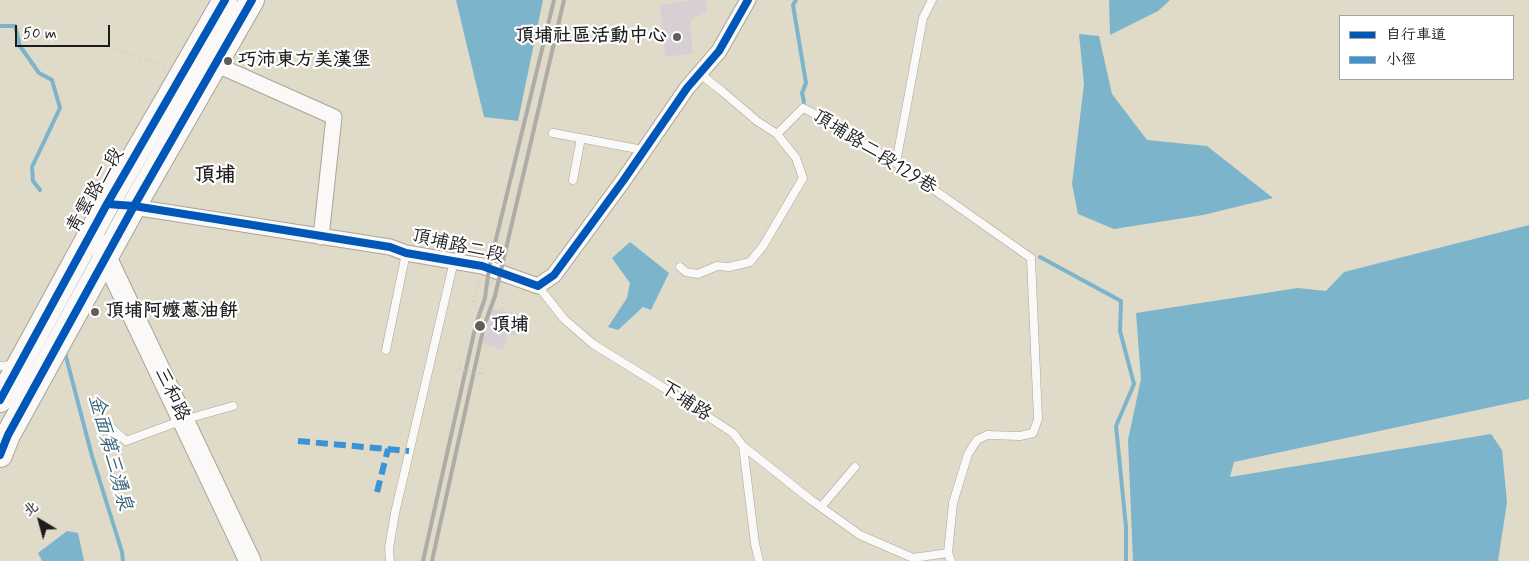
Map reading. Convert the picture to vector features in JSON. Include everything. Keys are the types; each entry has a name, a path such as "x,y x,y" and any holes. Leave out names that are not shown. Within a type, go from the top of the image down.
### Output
{"main road":[{"name":"青雲路二段","path":"0,400 9,365 107,204 225,0"},
{"path":"0,455 8,434 134,206 252,0"},
{"name":"三和路","path":"92,229 250,561"}],"street":[{"path":"538,286 554,275 699,73 719,50 748,0"},
{"path":"215,64 334,117 321,237"},
{"name":"頂埔路二段","path":"107,204 134,206 390,247 406,253 482,266 538,286"}],"lane":[{"path":"896,163 923,18 932,0"},
{"path":"680,267 686,272 698,274 717,266 729,267 750,262 763,246 803,178 796,158 777,134 757,121 699,73"},
{"name":"頂埔路二段129巷","path":"777,134 803,108 896,163 1031,258 1038,419 1033,432 1020,436 987,435 977,440 968,454 954,503 949,557"},
{"path":"554,133 643,150"},
{"path":"573,180 581,138"},
{"path":"386,350 406,253"},
{"path":"390,561 389,548 395,514 454,261"},
{"name":"下埔路","path":"538,286 564,319 593,344 733,433 743,446 860,535 913,558 949,557"},
{"path":"102,420 126,441 183,420 233,406"},
{"path":"743,446 755,544 759,561"},
{"path":"821,507 855,467"}],"path":[{"path":"107,46 183,72"},
{"path":"475,306 473,304 482,266"},
{"path":"497,314 500,315 511,276"},
{"path":"461,359 459,370 482,374 482,368"}],"water":[{"path":"456,0 543,0 518,121 484,117"},
{"path":"1109,0 1170,0 1158,11 1110,35"},
{"path":"1079,34 1099,36 1112,94 1147,140 1207,146 1273,198 1203,215 1114,229 1078,214 1072,184 1084,84"},
{"path":"1529,225 1529,399 1234,462 1230,477 1491,434 1502,450 1507,502 1498,561 1133,561 1128,440 1141,379 1136,313 1298,288 1326,291 1344,272"},
{"path":"630,242 669,273 651,310 643,307 618,330 608,327 627,298 630,283 612,258"},
{"path":"67,531 78,533 84,561 42,561 38,553"}],"building":[{"name":"頂埔社區活動中心","path":"691,0 707,0 707,10 690,21 693,53 665,57 660,5"},
{"path":"491,308 525,316 518,336 507,334 504,350 483,344"}],"waterway":[{"path":"796,0 793,5 806,83 802,93 804,102"},
{"name":"金面第三湧泉","path":"0,26 15,26 20,46 39,73 52,80 60,108 32,167 33,181 40,190"},
{"path":"1040,257 1121,301 1120,331 1134,384 1116,426 1126,527 1126,561"},
{"name":"金面第三湧泉","path":"65,353 92,456 122,552 123,561"}],"railway":[{"path":"423,561 476,324 485,298 489,268 554,0"},
{"path":"432,561 484,326 495,296 564,0"}],"marked path":[{"path":"298,441 409,451"},
{"path":"377,492 388,449"}],"cycle path":[{"path":"0,400 107,204 225,0"},
{"path":"0,455 8,435 134,206 252,0"},
{"path":"107,204 134,206 390,247 406,253 482,266 538,286 554,275 623,181 687,88 719,51 748,0"}],"place":[{"name":"頂埔社區活動中心","path":"677,37"},
{"name":"巧沛東方美漢堡","path":"228,61"},
{"name":"頂埔阿嬤蔥油餅","path":"95,312"},
{"name":"頂埔","path":"480,326"}],"district":[{"name":"頂埔","path":"215,177"}]}
